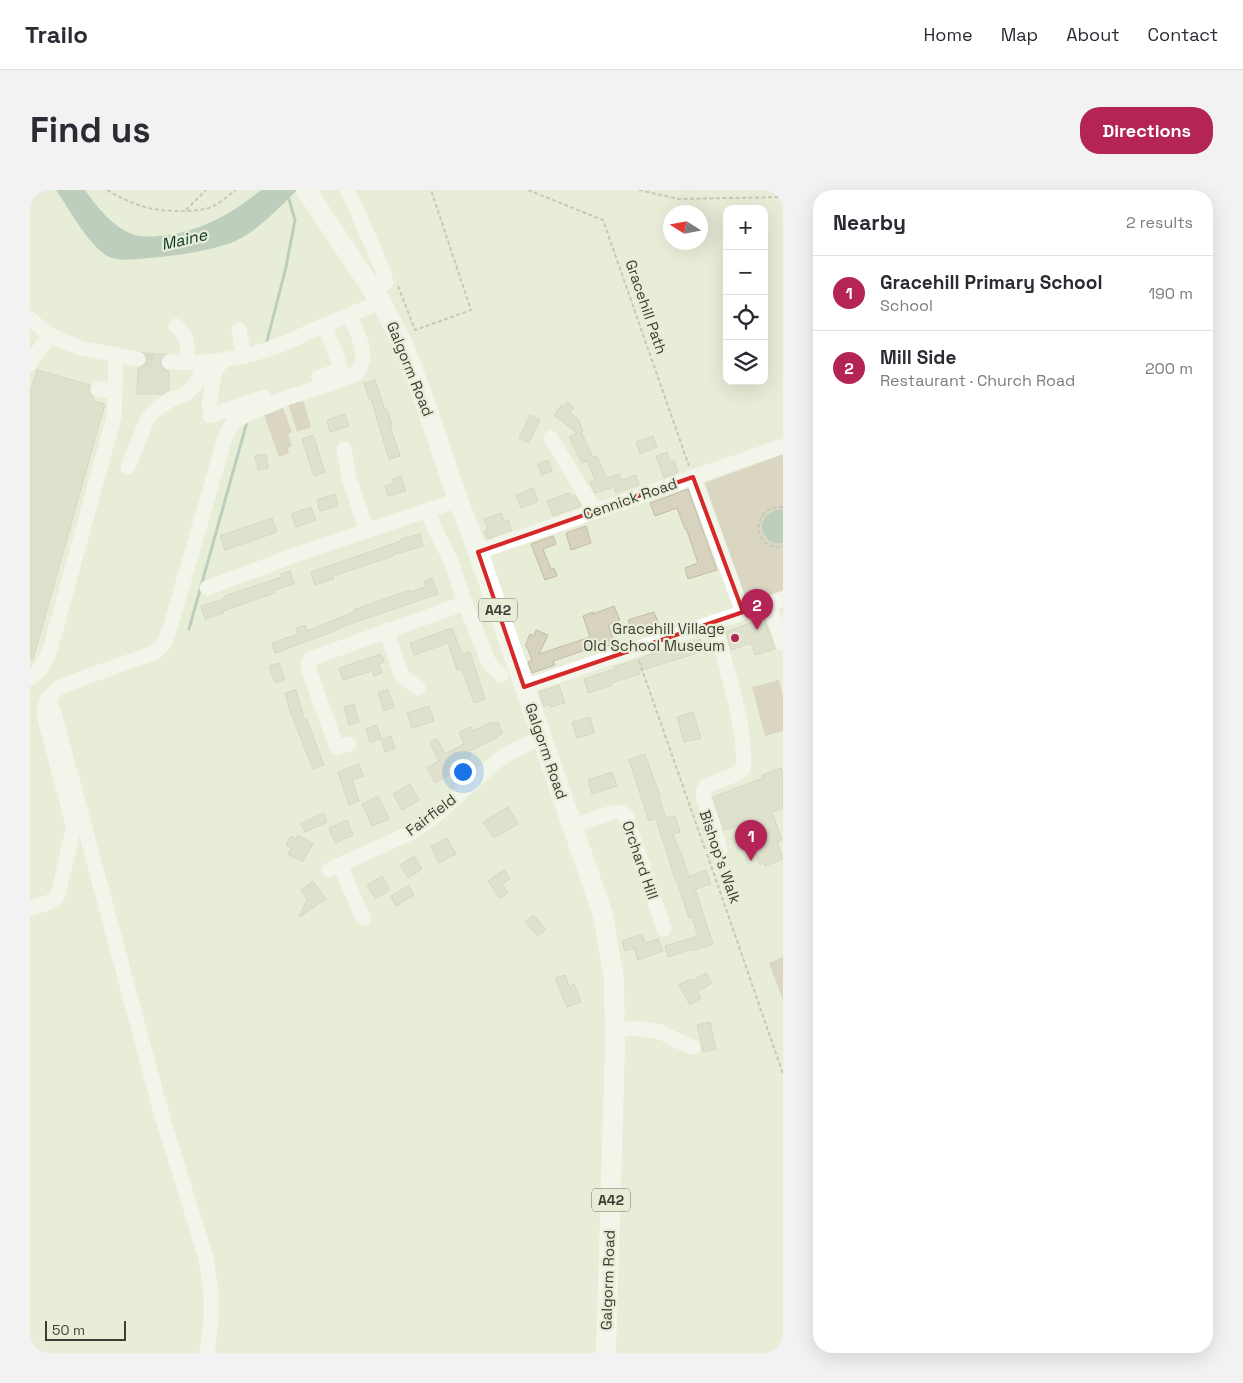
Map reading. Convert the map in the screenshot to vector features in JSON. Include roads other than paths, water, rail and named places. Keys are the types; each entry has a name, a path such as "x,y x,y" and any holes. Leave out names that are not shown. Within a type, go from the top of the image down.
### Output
{"main road":[{"name":"Galgorm Road","path":"309,194 381,292 405,349 478,552 603,915 614,979 615,1031 606,1353"}],"street":[{"path":"170,362 204,361 244,356 277,347 350,316 381,292 382,268 347,190"},
{"path":"30,908 56,899 73,830 73,824 44,719 44,710 48,699 58,688 154,653 164,644 226,434 234,422 250,413 357,373 362,362 363,353 350,316"},
{"path":"30,319 50,335 80,348 138,359"},
{"path":"176,326 185,334 187,342 204,361 208,370 206,408 337,371 340,366 325,325"},
{"path":"239,330 244,356"},
{"path":"30,364 50,335"},
{"path":"30,678 37,674 46,661 51,646 114,417 116,356"},
{"path":"128,468 147,420 154,411 180,392 204,361"},
{"path":"98,389 115,392"},
{"path":"551,438 595,511"},
{"name":"Cennick Road","path":"478,552 783,446"},
{"path":"344,449 349,478 367,531"},
{"path":"693,477 743,612"},
{"path":"207,588 458,500"},
{"path":"428,510 433,525 451,561 489,663 501,675"},
{"path":"524,687 776,601 783,643"},
{"path":"348,744 337,748 310,673 309,660 312,657 465,602"},
{"path":"714,622 737,708 742,734 744,762 743,769 739,773 706,786 703,792 720,849"},
{"path":"386,630 402,676 418,688"},
{"path":"48,699 54,713 163,1119 206,1258 211,1290 211,1322 206,1353"},
{"name":"Fairfield","path":"364,918 334,867 412,832 434,816 496,762 541,737"},
{"name":"Orchard Hill","path":"572,826 614,812 620,812 626,816 664,929"},
{"path":"615,1031 632,1028 661,1032 693,1047"}],"water":[{"name":"Maine","path":"56,190 85,190 100,209 118,226 135,235 148,237 172,234 200,227 226,215 261,190 297,190 274,213 238,240 189,253 128,260 111,258 100,250 79,226"},
{"path":"783,510 783,543 775,543 769,540 762,530 765,518 770,513"}],"waterway":[{"path":"267,341 286,267 295,220 289,199 283,190"},
{"path":"189,629 247,422"}],"tunnel":[{"path":"138,359 169,362"}],"place":[{"name":"Mill Side","path":"757,630"},
{"name":"Gracehill Village Old School Museum","path":"735,638"},
{"name":"Gracehill Primary School","path":"751,861"}]}
